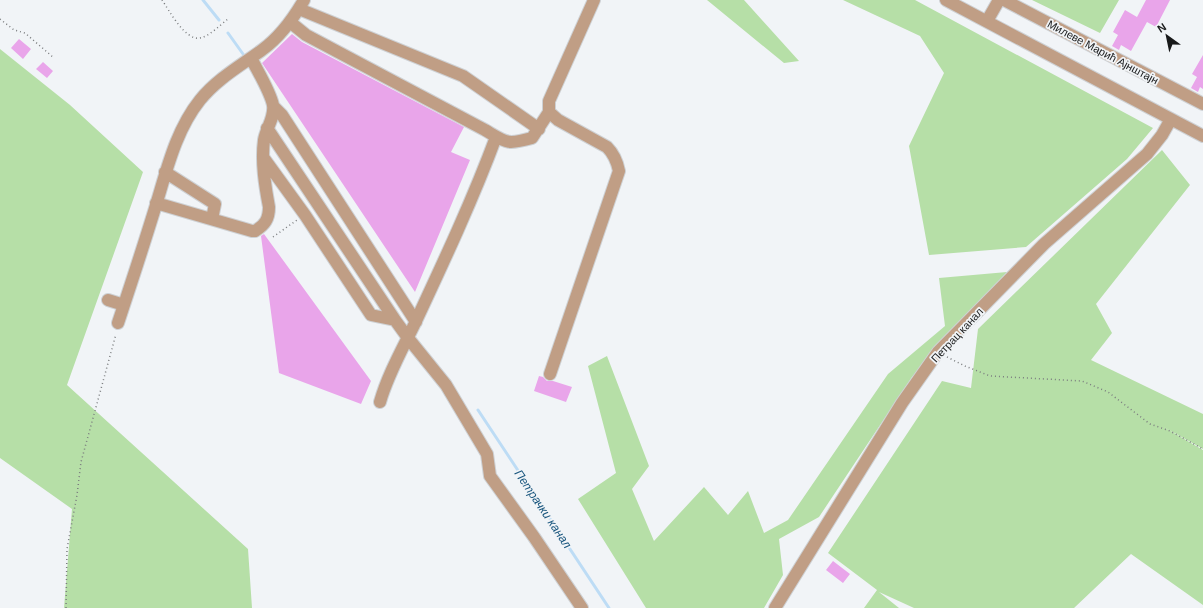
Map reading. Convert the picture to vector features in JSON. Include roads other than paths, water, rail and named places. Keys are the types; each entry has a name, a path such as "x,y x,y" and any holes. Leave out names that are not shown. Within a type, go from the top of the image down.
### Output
{"street":[{"path":"290,22 306,35 505,142 515,143 532,138 549,112 549,101 594,0"},
{"path":"946,0 1203,136"},
{"path":"987,22 1000,0"},
{"name":"Милеве Марић Ајнштајн","path":"1004,0 1203,104"},
{"path":"118,323 165,172 188,117 201,99 222,78 263,50 290,22 302,4 463,76 539,129"},
{"path":"156,203 252,231 255,231 263,226 267,219 269,207 263,157 264,139 273,113 273,106 271,97 251,58"},
{"path":"273,106 282,115 416,322"},
{"path":"549,112 558,120 607,147 612,152 619,171 550,374"},
{"name":"Петрац канал","path":"775,608 902,403 938,352 1044,244 1147,154 1162,135 1171,119"},
{"path":"268,128 395,320 446,385 487,454 490,476 534,537 582,608"},
{"path":"380,402 384,386 416,322 485,166 496,137"},
{"path":"263,157 305,215 371,315 395,320"},
{"path":"165,172 215,204 212,219"},
{"path":"108,300 124,305"}],"waterway":[{"name":"Петрачки канал","path":"203,0 219,20"},
{"name":"Петрачки канал","path":"228,33 243,54"},
{"name":"Петрачки канал","path":"478,410 609,608"}]}
